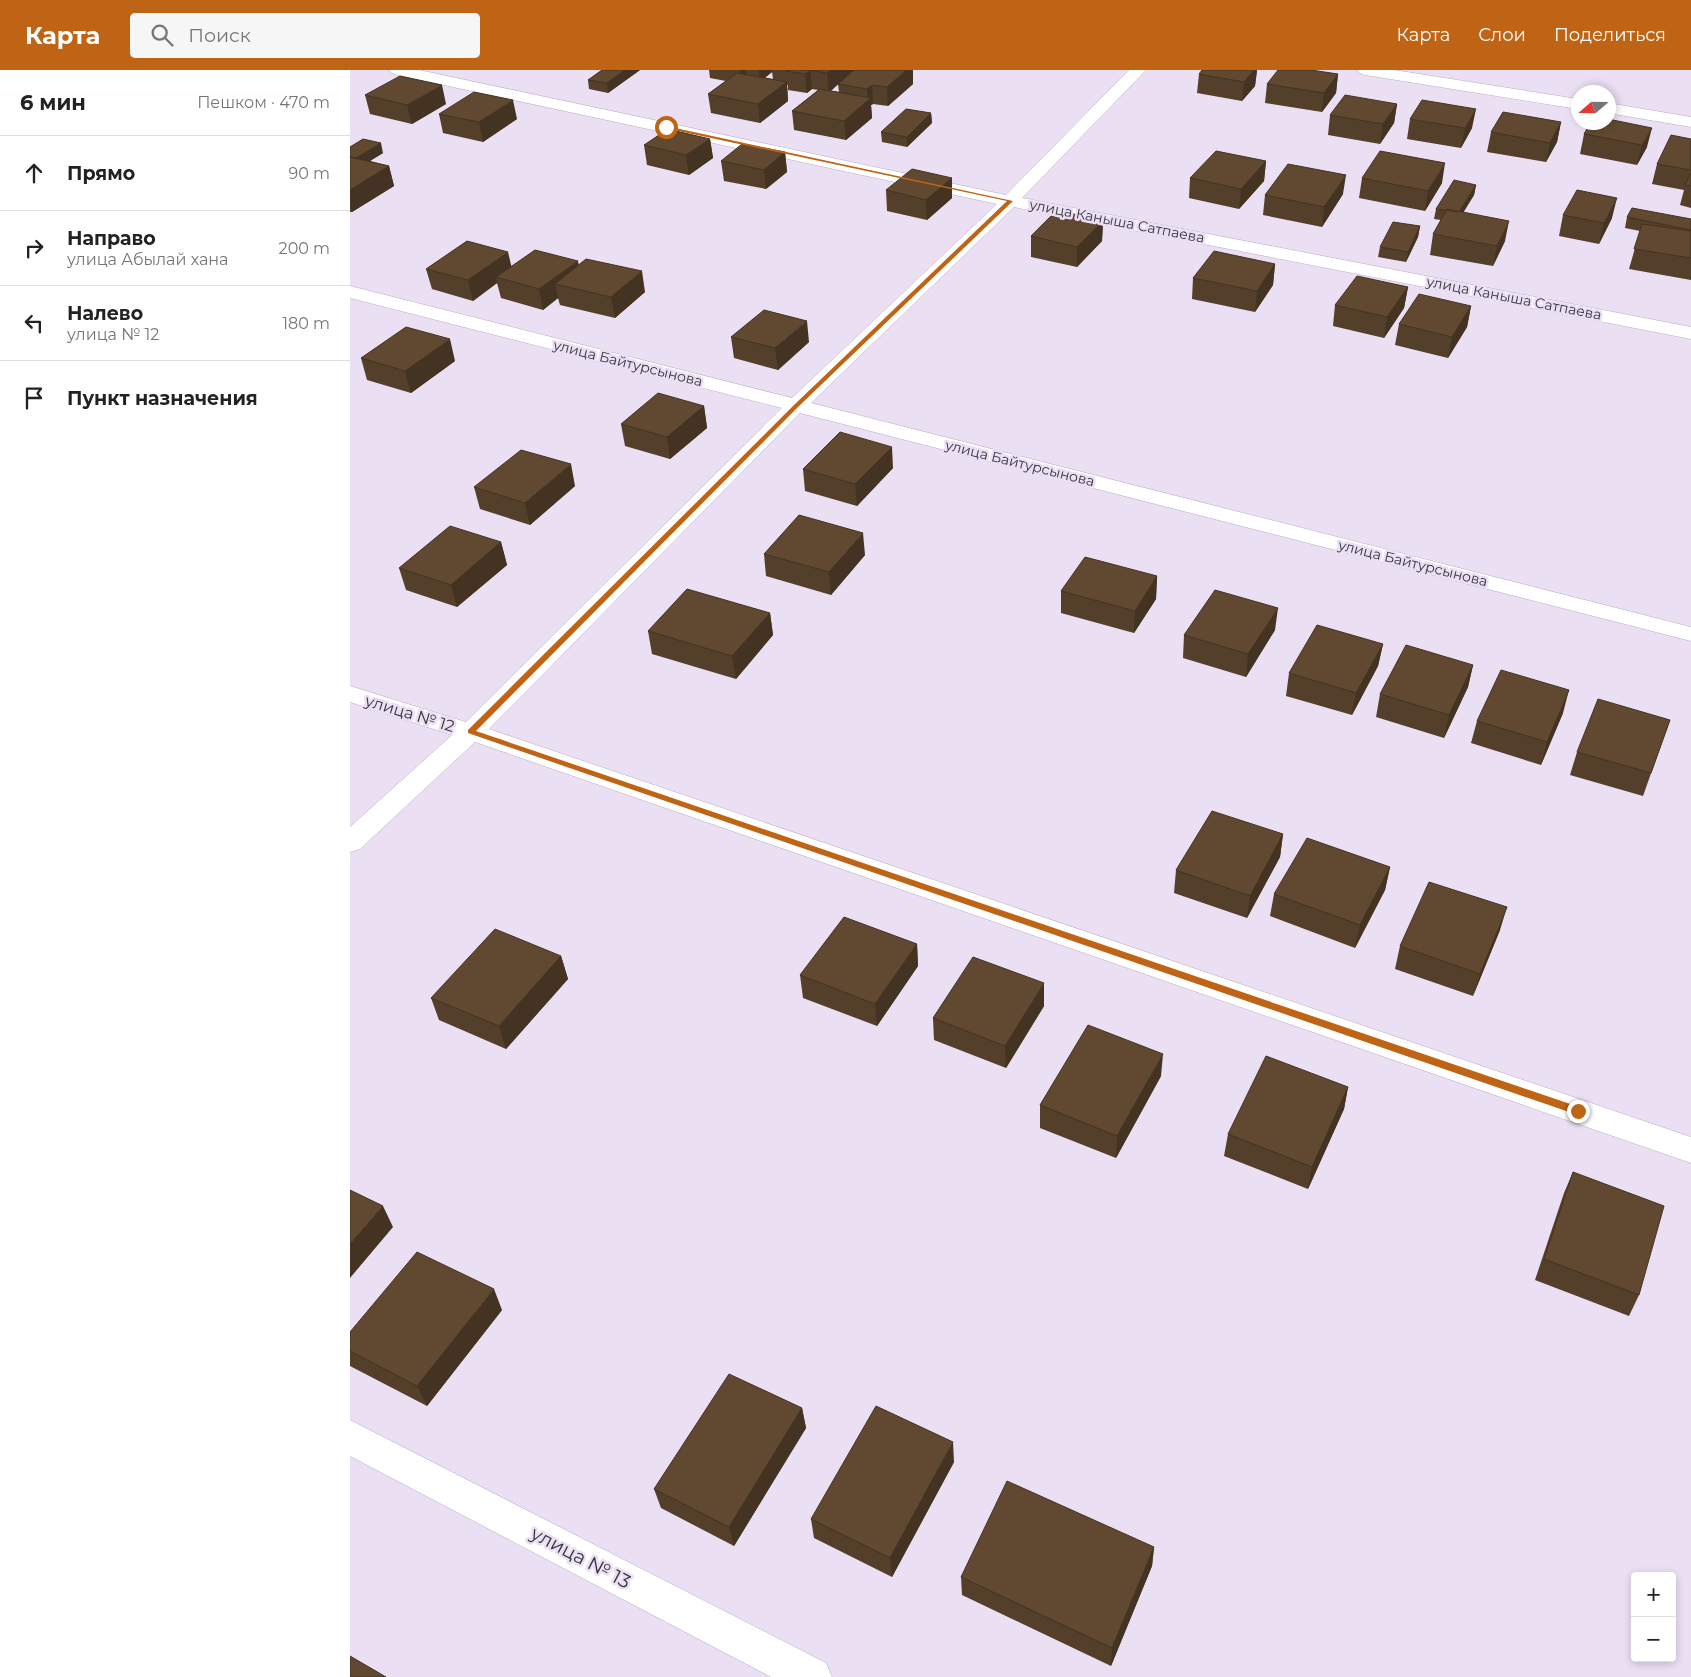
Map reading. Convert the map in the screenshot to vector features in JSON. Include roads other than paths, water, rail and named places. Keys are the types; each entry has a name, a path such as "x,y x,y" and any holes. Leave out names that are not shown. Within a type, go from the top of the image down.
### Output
{"street":[{"name":"улица Каныша Сатпаева","path":"397,70 1010,201 1691,333"},
{"path":"350,842 470,732 796,406 1010,201 1138,70"},
{"path":"1365,70 1571,103"},
{"path":"1616,109 1691,122"},
{"name":"улица Байтурсынова","path":"350,292 1691,634"},
{"name":"улица № 12","path":"350,694 470,732 1691,1150"},
{"name":"улица № 13","path":"350,1436 812,1677"}]}
